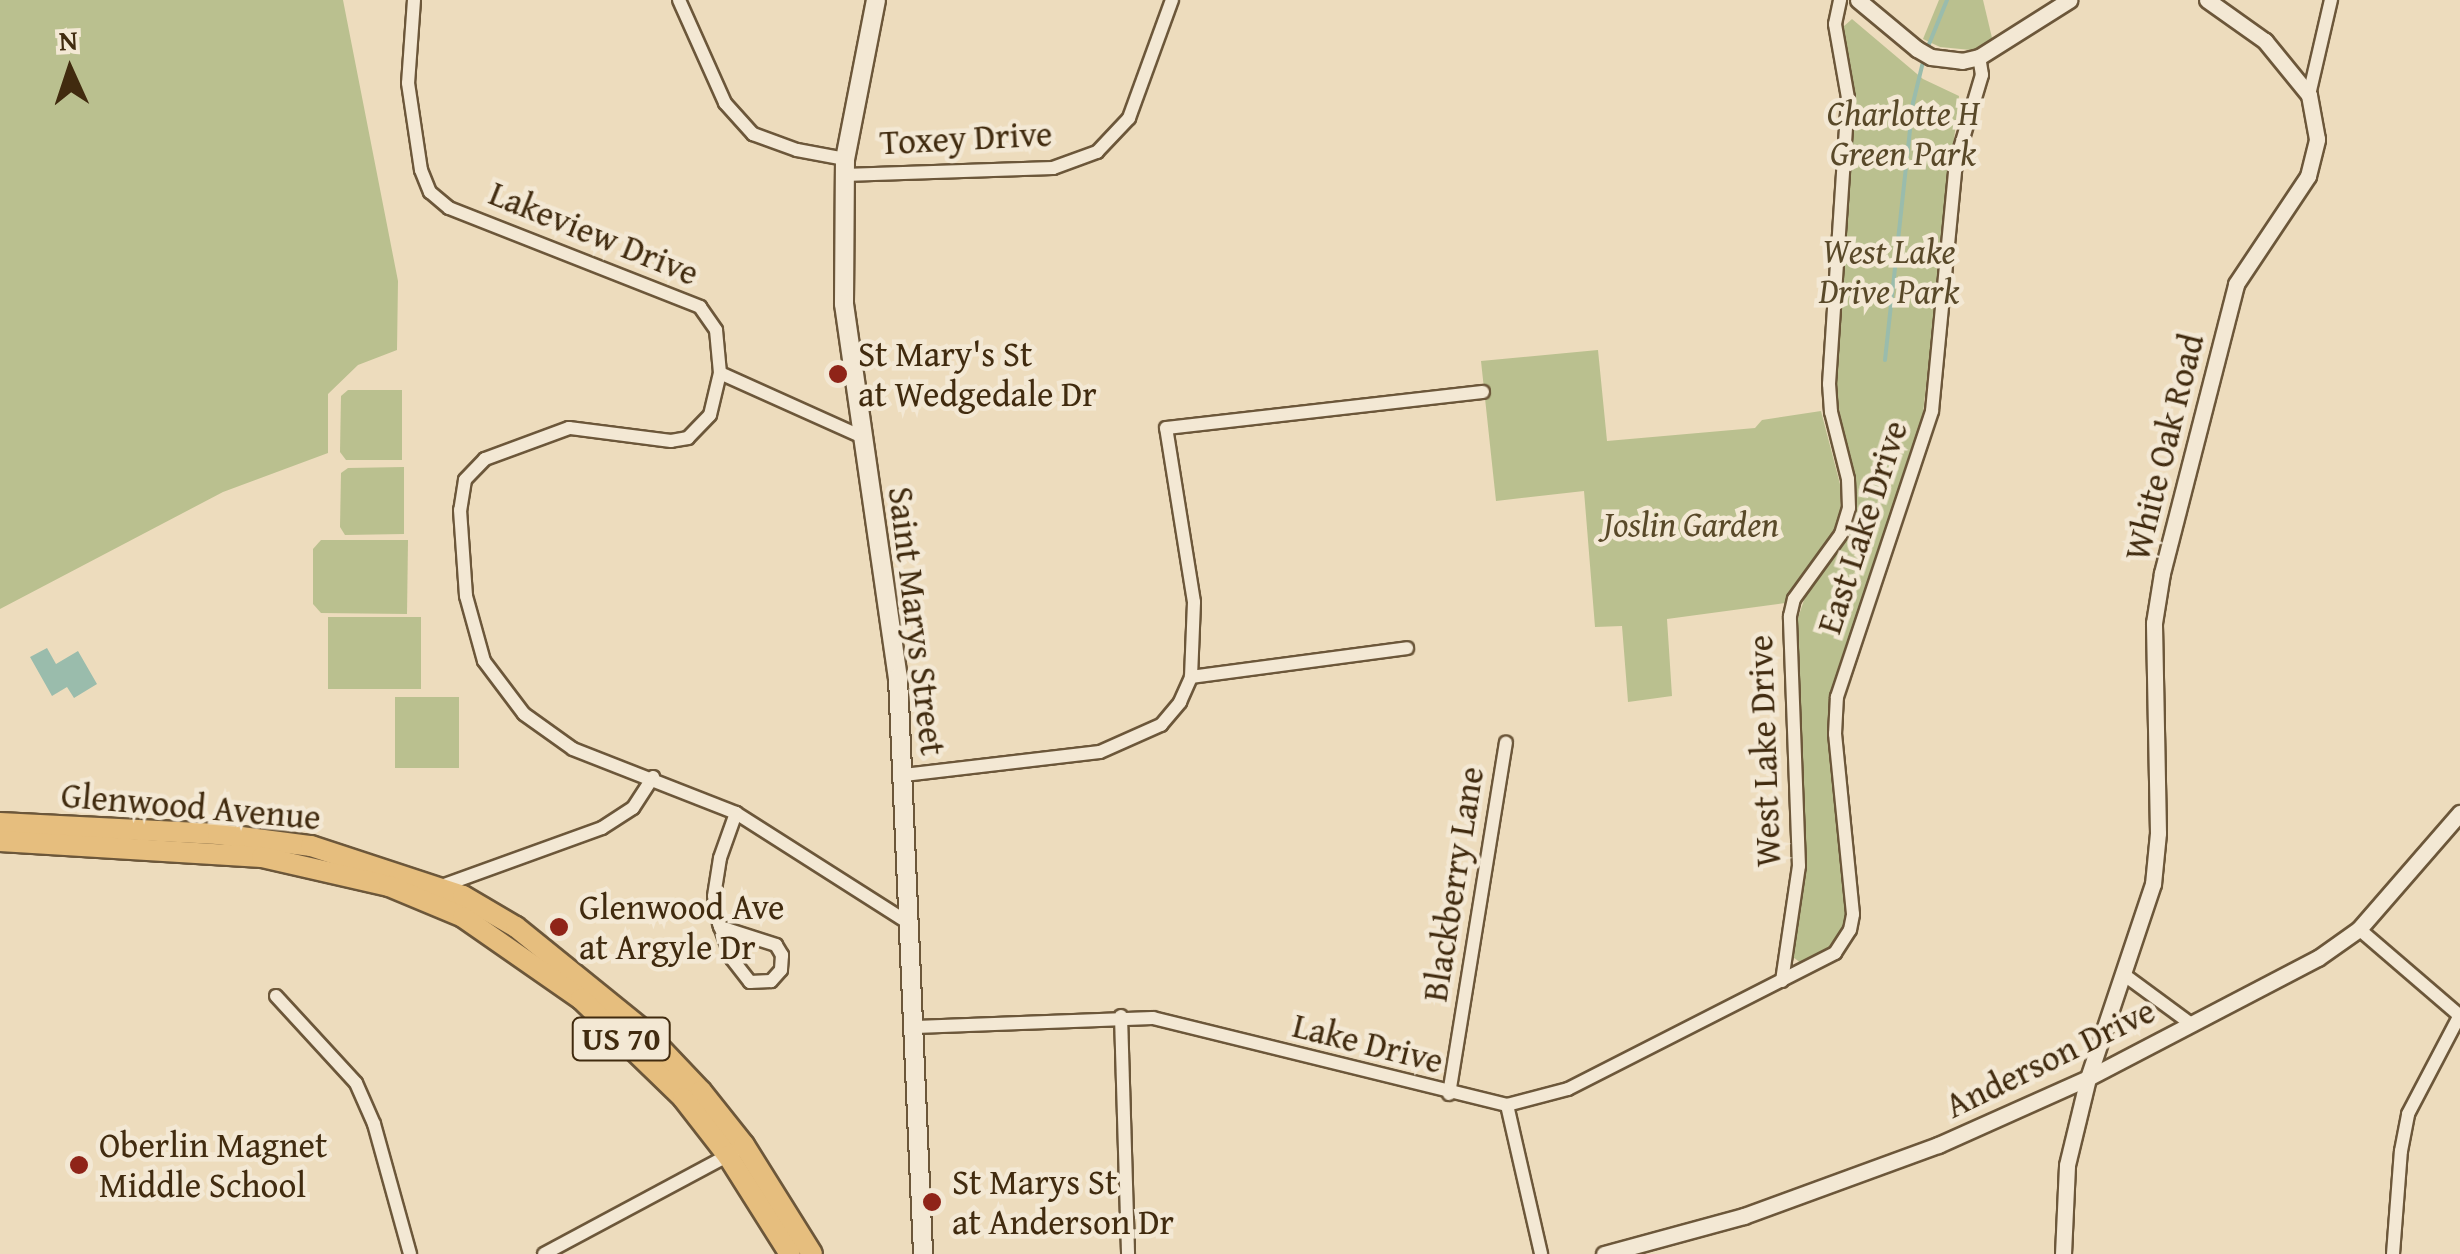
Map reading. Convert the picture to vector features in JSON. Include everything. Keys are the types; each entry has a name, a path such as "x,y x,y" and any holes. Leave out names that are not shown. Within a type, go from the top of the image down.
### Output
{"main road":[{"name":"Saint Marys Street","path":"876,0 844,167 844,304 860,436 898,678 923,1254"},
{"name":"Glenwood Avenue","path":"0,823 276,840 348,855 516,927 642,1029 701,1091 790,1254"},
{"name":"Glenwood Avenue","path":"0,841 262,857 435,893"},
{"name":"Glenwood Avenue","path":"736,1151 812,1254"}],"street":[{"name":"Lakeview Drive","path":"414,0 408,83 421,170 430,192 449,208 700,306 716,330 720,373 710,415 688,438 569,428 485,459 465,480 460,510 466,596 484,661 524,714 573,749 653,777 736,813 910,924"},
{"name":"Toxey Drive","path":"679,0 725,104 753,134 844,167 1054,168 1097,152 1129,118 1172,0"},
{"name":"West Lake Drive","path":"1782,982 1799,866 1791,607 1841,534 1849,508 1848,479 1830,412 1828,384 1848,98 1835,24 1840,0"},
{"path":"1858,0 1931,57 1962,60 1979,57 2069,0"},
{"path":"2207,0 2265,41 2309,95"},
{"path":"2309,95 2330,0"},
{"name":"East Lake Drive","path":"1782,982 1835,953 1850,930 1852,888 1835,712 1932,411 1956,162 1982,76 1979,57"},
{"name":"White Oak Road","path":"2063,1254 2067,1164 2088,1078 2152,884 2158,833 2154,623 2162,573 2236,284 2308,176 2317,139 2309,95"},
{"path":"720,373 860,436"},
{"path":"904,775 1117,747 1161,725 1180,702 1191,677 1193,588 1166,428 1483,392"},
{"path":"1191,677 1407,648"},
{"name":"Blackberry Lane","path":"1448,1094 1506,743"},
{"path":"435,893 602,828 633,808 653,777"},
{"path":"720,927 776,945 782,955 780,970 771,981 750,982 732,959 720,927 714,896 720,858 736,813"},
{"name":"Anderson Drive","path":"1604,1254 1744,1216 1938,1145 2088,1078 2318,958 2359,929 2460,813"},
{"path":"2359,929 2460,1015 2408,1114 2400,1151 2393,1254"},
{"path":"2123,974 2191,1024"},
{"name":"Lake Drive","path":"915,1027 1120,1016 1153,1018 1448,1094 1507,1105 1568,1089 1782,982"},
{"path":"276,996 356,1082 374,1124 410,1254"},
{"path":"1120,1016 1128,1254"},
{"path":"1507,1105 1540,1254"},
{"path":"544,1254 736,1151"}],"green space":[{"path":"0,0 343,0 398,281 397,350 358,365 328,394 328,453 223,492 0,609"},
{"path":"1939,0 1983,0 1993,42 1971,50 1940,47 1923,39"},
{"name":"West Lake Drive Park","path":"1852,19 1923,79 1959,96 1923,413 1829,708 1829,752 1847,922 1832,951 1802,964 1793,957 1806,860 1795,627 1805,597 1847,540 1857,510 1835,386 1856,100 1843,27"},
{"name":"Joslin Garden","path":"1598,350 1607,441 1755,428 1762,420 1821,411 1840,484 1841,514 1834,535 1785,603 1667,619 1672,696 1628,702 1622,626 1595,627 1584,491 1496,501 1481,361"},
{"path":"348,390 402,390 402,460 346,460 340,452 341,396"},
{"path":"404,467 404,534 345,535 340,527 341,473 348,468"},
{"path":"321,540 408,540 407,614 321,613 313,604 313,549"},
{"path":"328,617 421,617 421,689 328,689"},
{"path":"395,697 459,697 459,768 395,768"}],"shaded area":[{"path":"47,648 56,664 78,651 97,684 74,698 67,687 52,696 30,657"}],"waterway":[{"path":"1927,49 1947,0"},
{"path":"1885,360 1913,103 1924,58"}],"place":[{"name":"St Mary's St at Wedgedale Dr","path":"838,374"},
{"name":"Glenwood Ave at Argyle Dr","path":"559,927"},
{"name":"Oberlin Magnet Middle School","path":"79,1165"},
{"name":"St Marys St at Anderson Dr","path":"932,1202"}],"park label":[{"name":"Charlotte H Green Park","path":"1903,133"}]}
